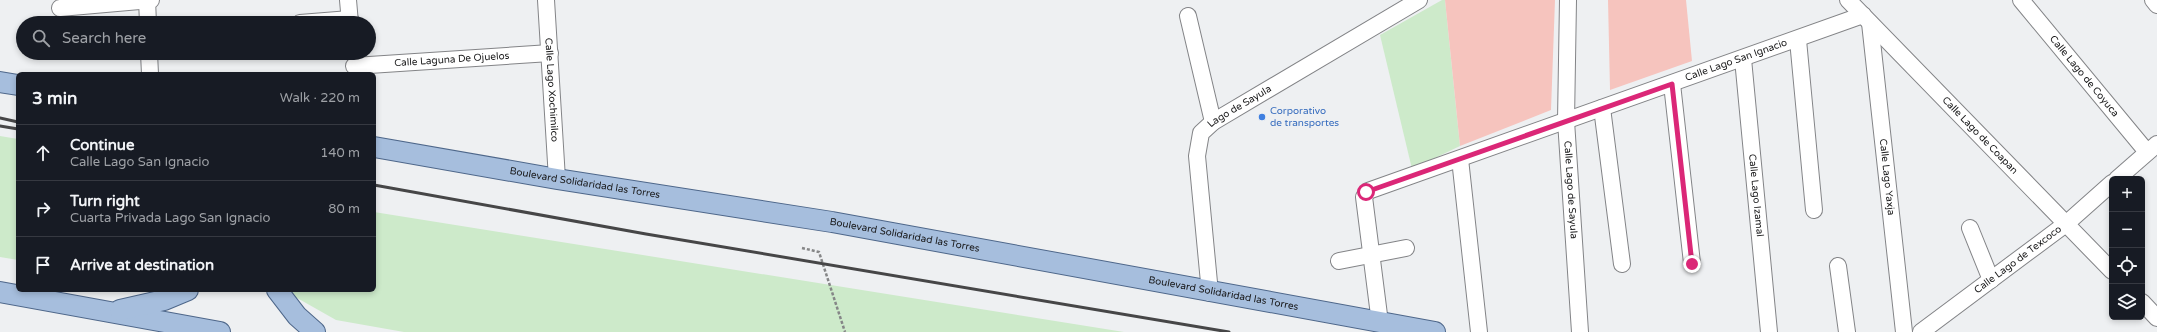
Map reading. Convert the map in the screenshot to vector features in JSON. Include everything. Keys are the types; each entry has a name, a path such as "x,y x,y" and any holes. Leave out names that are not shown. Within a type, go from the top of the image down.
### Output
{"main road":[{"path":"0,82 16,85"},
{"name":"Boulevard Solidaridad las Torres","path":"376,147 557,179 832,222 1396,327 1435,332"},
{"path":"376,155 400,152"},
{"path":"0,292 110,312 174,328 220,332"},
{"path":"110,312 150,304 183,292"},
{"path":"278,292 292,311 315,332"}],"street":[{"path":"147,0 148,16"},
{"path":"60,8 151,0"},
{"path":"348,0 350,16"},
{"name":"Calle Lago Xochimilco","path":"546,0 557,179"},
{"name":"Lago de Sayula","path":"1210,293 1197,156 1197,147 1201,133 1213,122 1419,0"},
{"name":"Calle Lago de Sayula","path":"1568,0 1566,121 1580,332"},
{"name":"Calle Lago de Coapan","path":"1848,0 2109,267"},
{"name":"Calle Lago de Coyuca","path":"2021,0 2152,148"},
{"path":"2153,0 2157,5"},
{"path":"1188,16 1213,122"},
{"name":"Calle Lago San Ignacio","path":"1372,255 1364,197 1368,191 1798,40 1867,19"},
{"name":"Calle Lago Yaxja","path":"1867,19 1904,332"},
{"path":"1798,40 1814,210"},
{"name":"Calle Laguna De Ojuelos","path":"354,64 550,53"},
{"name":"Calle Lago Izamal","path":"1743,59 1769,332"},
{"path":"149,60 150,72"},
{"path":"1672,84 1692,264"},
{"path":"1602,108 1622,264"},
{"path":"2120,176 2152,148"},
{"path":"1460,159 1479,332"},
{"name":"Calle Lago de Texcoco","path":"1922,332 2067,223 2109,186"},
{"path":"1970,228 1991,280"},
{"path":"1339,261 1406,248"},
{"path":"1372,255 1396,327"},
{"path":"1838,266 1847,332"},
{"path":"2145,305 2157,318"}],"path":[{"path":"802,248 819,252 845,332"}],"green space":[{"path":"1442,0 1445,0 1460,146 1412,169 1380,35"},
{"path":"0,136 16,139 16,260 0,257"},
{"path":"376,212 1124,332 404,332 336,320 287,292 376,292"}],"building":[{"path":"1445,0 1555,0 1551,110 1460,146"},
{"path":"1608,0 1686,0 1692,61 1610,90"}],"railway":[{"path":"0,118 16,122"},
{"path":"0,126 16,129"},
{"path":"376,185 646,234 1229,332"}],"place":[{"name":"Corporativo de transportes","path":"1262,117"}],"route":[{"path":"1366,192 1672,84 1692,264"}]}
